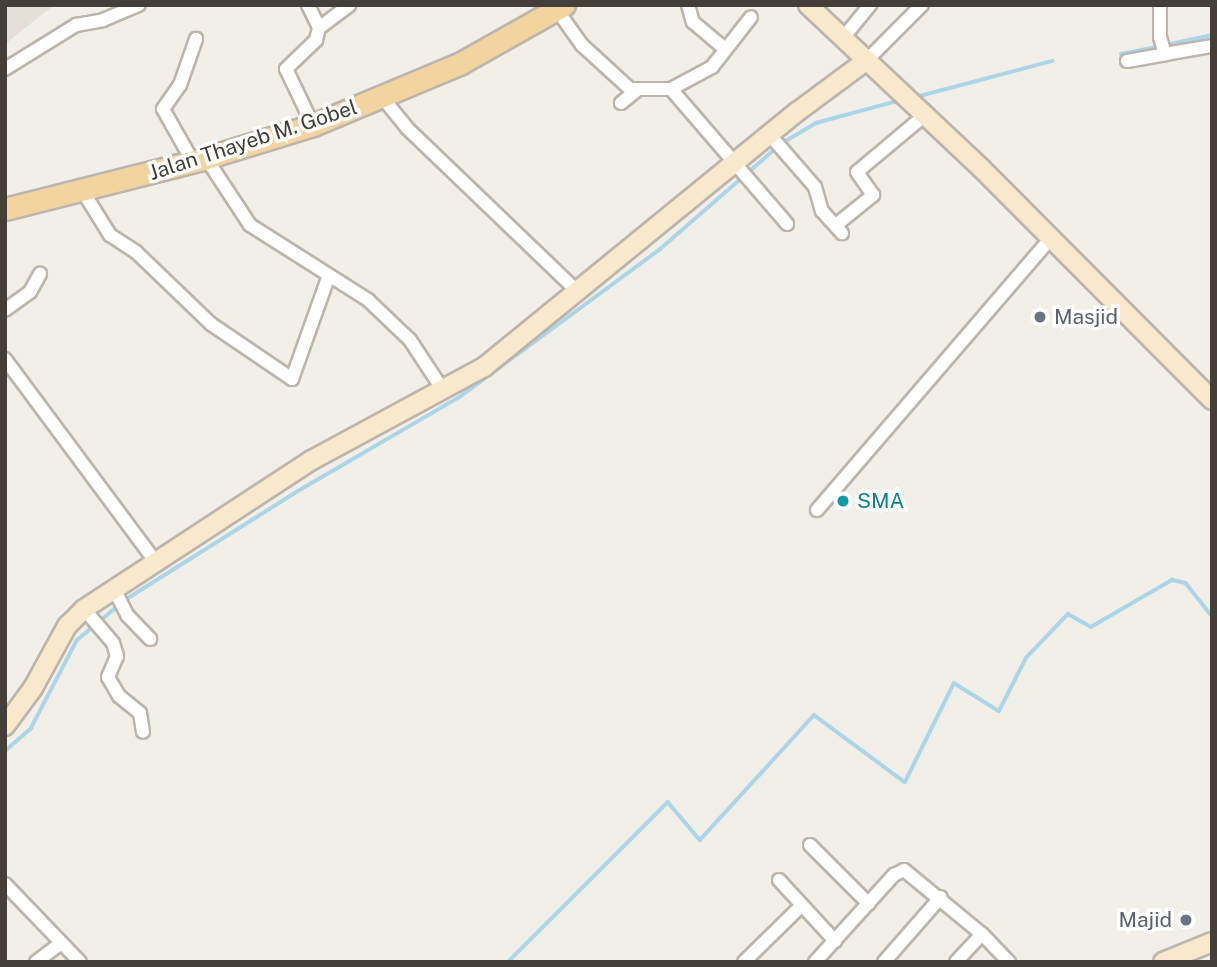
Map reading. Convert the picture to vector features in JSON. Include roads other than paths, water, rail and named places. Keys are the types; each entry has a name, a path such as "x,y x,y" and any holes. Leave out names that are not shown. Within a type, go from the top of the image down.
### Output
{"main road":[{"name":"Jalan Thayeb M. Gobel","path":"5,209 199,160 313,125 461,63 560,7"}],"street":[{"path":"5,69 76,24 103,20 139,5"},
{"path":"308,5 319,28"},
{"path":"313,125 286,69 316,40 319,28 349,5"},
{"path":"688,5 693,22 725,49"},
{"path":"808,5 915,105 1212,400"},
{"path":"843,37 870,5"},
{"path":"1160,5 1162,46"},
{"path":"560,7 582,45 636,91"},
{"path":"5,726 33,688 67,626 93,618 118,598 155,561 312,460 443,390 523,340 576,290 741,173 867,61 917,7"},
{"path":"621,103 636,91 671,89 712,67 751,18"},
{"path":"196,39 180,85 163,109 199,160 255,230 368,300 400,329 443,390"},
{"path":"1127,61 1162,46 1212,46"},
{"path":"671,89 787,224"},
{"path":"382,97 432,153 576,290"},
{"path":"776,142 815,187 821,208 839,229 873,195 858,172 915,105"},
{"path":"82,190 110,234 136,252 211,324 292,379 329,275"},
{"path":"817,510 1051,238"},
{"path":"5,310 30,292 40,274"},
{"path":"5,359 155,561"},
{"path":"118,598 150,639"},
{"path":"93,618 117,652 108,677 119,696 140,713 143,732"},
{"path":"810,845 869,904"},
{"path":"815,962 904,870 942,897 1009,962"},
{"path":"779,880 835,941"},
{"path":"5,884 80,962"},
{"path":"884,962 942,897"},
{"path":"744,962 802,905"},
{"path":"956,962 982,934"},
{"path":"1163,962 1212,942"},
{"path":"36,962 61,943"}],"waterway":[{"path":"1166,45 1212,35"},
{"path":"1121,54 1158,47"},
{"path":"916,97 1052,61"},
{"path":"125,600 298,491 461,396 659,250 781,144 816,123 901,100"},
{"path":"508,962 668,802 700,840 814,715 905,782 954,683 999,711 1026,658 1068,614 1091,627 1172,580 1186,583 1212,616"},
{"path":"5,751 31,728 77,640 119,605"}],"place":[{"name":"Masjid","path":"1040,317"},
{"name":"SMA","path":"843,501"},
{"name":"Majid","path":"1186,920"}]}
